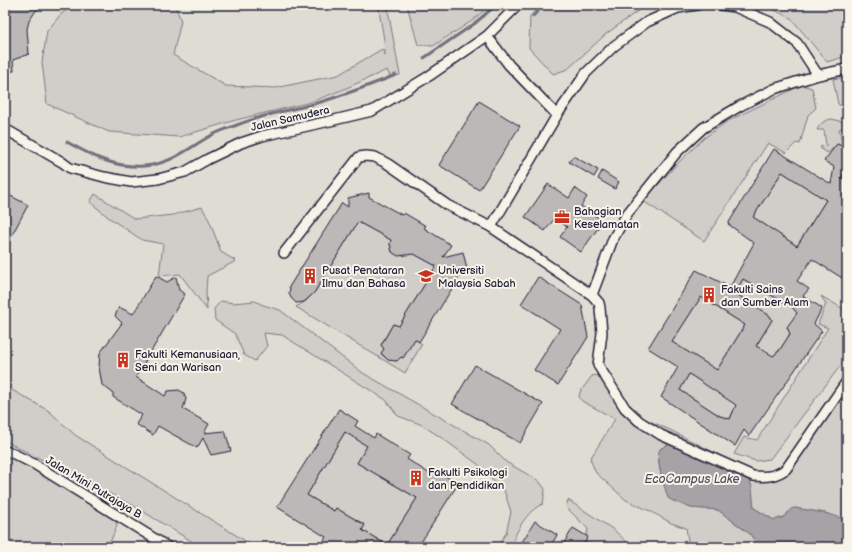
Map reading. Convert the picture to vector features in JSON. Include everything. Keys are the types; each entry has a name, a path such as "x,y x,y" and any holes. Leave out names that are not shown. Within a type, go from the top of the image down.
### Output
{"street":[{"name":"Jalan Samudera","path":"5,129 70,168 104,177 132,182 158,179 185,172 241,143 262,136 372,111 429,76 487,36 518,5"},
{"path":"491,227 557,115 586,73 614,46 647,22 678,8 697,5"},
{"path":"720,5 735,7 770,22 797,43 818,75"},
{"path":"487,36 509,65 557,115"},
{"path":"592,295 613,239 627,214 677,152 704,128 740,106 774,89 818,75 847,69"},
{"path":"284,253 359,157 366,156 375,158 388,164 447,205 491,227 592,295 599,303 600,308 602,333 598,365 625,408 639,422 661,435 753,476 766,477 776,475 786,469 847,381"},
{"name":"Jalan Mini Putrajaya B","path":"5,451 34,464 168,547"}],"shaded area":[{"name":"Universiti Malaysia Sabah","path":"5,5 847,5 847,547 5,547"},
{"path":"74,5 175,5 181,21 173,55 226,86 275,88 338,75 382,49 385,55 378,5 387,5 400,75 390,77 387,70 311,102 236,120 179,137 109,132 47,104 42,62 47,31 61,14"},
{"path":"407,5 490,5 472,21 433,46 418,45"},
{"path":"541,5 646,5 606,34 568,69 553,74 529,48 530,16"},
{"path":"764,5 847,5 847,56 827,62 791,18"},
{"path":"847,77 847,109 838,104 833,79"},
{"path":"802,85 812,88 816,108 808,115 800,144 796,143 786,153 768,143 704,241 643,201 678,163 704,138 726,122"},
{"path":"832,119 843,122 846,127 839,129 842,144 847,143 847,149 837,144 828,153 820,147 826,146 824,130 817,130 823,122"},
{"path":"782,172 826,200 797,246 753,217"},
{"path":"95,194 135,219 173,215 202,207 210,222 221,252 236,261 207,276 207,310 180,274 159,276 163,244 142,240 108,217 90,202"},
{"path":"358,222 391,240 390,244 392,252 409,251 436,266 399,326 393,324 381,345 384,349 381,354 388,360 397,361 401,357 403,358 415,339 422,344 405,373 296,307 306,301 314,293"},
{"path":"743,279 792,307 797,313 788,337 782,347 773,356 752,353 772,320 770,316 735,293"},
{"path":"821,296 847,311 847,357 770,459 756,461 734,454 744,437 757,440 828,328 818,324 826,304"},
{"path":"701,297 745,325 717,370 672,342"},
{"path":"221,301 233,303 255,301 280,310 363,373 489,445 506,462 539,481 545,489 543,504 527,516 516,534 511,547 497,547 506,533 511,512 504,490 491,479 479,465 420,424 398,416 386,400 282,335 264,333 267,346 255,361 244,355 235,334 215,320 214,309"},
{"path":"746,363 737,406 734,409 730,419 720,416 680,390 689,374 725,397"},
{"path":"592,376 603,376 636,415 670,430 757,474 782,472 847,377 847,520 825,513 795,508 784,517 774,520 754,508 752,493 669,444 660,449 659,457 660,469 668,498 691,508 718,510 750,534 759,547 689,547 686,528 671,523 626,500 596,473 590,459 615,419 579,398 580,392"},
{"path":"5,386 49,411 75,435 255,547 201,547 134,506 5,441"},
{"path":"345,432 367,446 357,463 417,498 387,545 362,530 365,525 336,508 334,511 307,495"},
{"path":"5,454 12,456 114,517 117,526 108,547 5,547"},
{"path":"568,500 614,530 632,547 598,547 585,542 588,529 566,507"}],"water":[{"name":"EcoCampus Lake","path":"675,442 748,477 752,488 754,508 774,520 784,517 791,509 795,508 825,513 847,520 847,547 759,547 750,534 718,510 691,508 668,498 661,476 658,454 660,449"}],"building":[{"path":"5,5 42,5 29,21 27,29 29,54 13,60 14,71 5,72"},
{"path":"479,101 520,126 479,190 439,165"},
{"name":"Fakulti Sains dan Sumber Alam","path":"837,144 847,148 847,166 841,179 847,178 847,281 812,259 797,281 809,289 803,296 822,308 814,324 822,331 749,436 744,430 735,446 661,397 678,367 648,348 696,270 730,287 754,243 728,224 774,149 831,184 834,167 824,161","holes":["782,172 826,200 797,246 753,217","743,279 792,307 797,313 787,327 790,334 779,351 773,356 756,346 772,320 770,316 735,293","701,297 745,325 717,370 672,342","689,374 736,405 730,419 720,416 680,390"]},
{"path":"573,156 598,170 594,177 569,162"},
{"path":"602,171 619,182 615,189 598,179"},
{"name":"Bahagian Keselamatan","path":"548,184 569,198 575,188 587,197 581,206 603,221 581,252 560,237 567,227 555,218 545,231 525,217"},
{"path":"5,193 28,205 5,248"},
{"name":"Pusat Penataran Ilmu dan Bahasa","path":"369,193 369,197 402,215 404,213 426,226 424,228 451,245 443,257 463,252 468,273 461,274 419,342 415,339 403,358 401,357 397,361 388,360 381,353 384,349 381,345 393,324 399,326 436,266 414,254 398,256 392,252 390,244 391,240 358,222 314,293 304,302 296,303 291,298 289,293 289,287 342,203 348,207 348,198"},
{"name":"Fakulti Kemanusiaan, Seni dan Warisan","path":"156,276 167,282 176,277 179,290 185,294 136,377 165,396 168,391 179,390 184,393 186,399 183,409 209,424 204,433 225,431 231,451 211,455 203,438 197,448 158,426 153,435 136,424 142,415 113,397 113,393 102,385 99,367 100,353 122,323 115,316 119,307 133,314"},
{"path":"538,277 582,305 588,337 558,385 534,370 560,329 521,304"},
{"path":"475,365 543,404 520,443 452,404"},
{"name":"Fakulti Psikologi dan Pendidikan","path":"339,409 358,421 355,426 374,438 376,434 410,455 407,459 430,474 434,469 458,484 418,547 320,547 326,537 277,507","holes":["345,432 367,446 357,463 417,498 387,545 362,530 365,525 336,508 334,511 307,495"]},
{"path":"535,521 557,535 550,547 519,547"},
{"path":"573,528 588,537 582,547 571,547 564,543"}],"waterway":[{"path":"424,58 474,24 496,5"},
{"path":"533,16 544,5"},
{"path":"67,142 113,163 133,166 154,165 180,155 215,134 246,122 310,105 396,75"}],"place":[{"name":"Bahagian Keselamatan","path":"562,217"},
{"name":"Pusat Penataran Ilmu dan Bahasa","path":"310,276"},
{"name":"Universiti Malaysia Sabah","path":"426,276"},
{"name":"Fakulti Sains dan Sumber Alam","path":"709,295"},
{"name":"Fakulti Kemanusiaan, Seni dan Warisan","path":"123,360"},
{"name":"Fakulti Psikologi dan Pendidikan","path":"416,478"}]}
